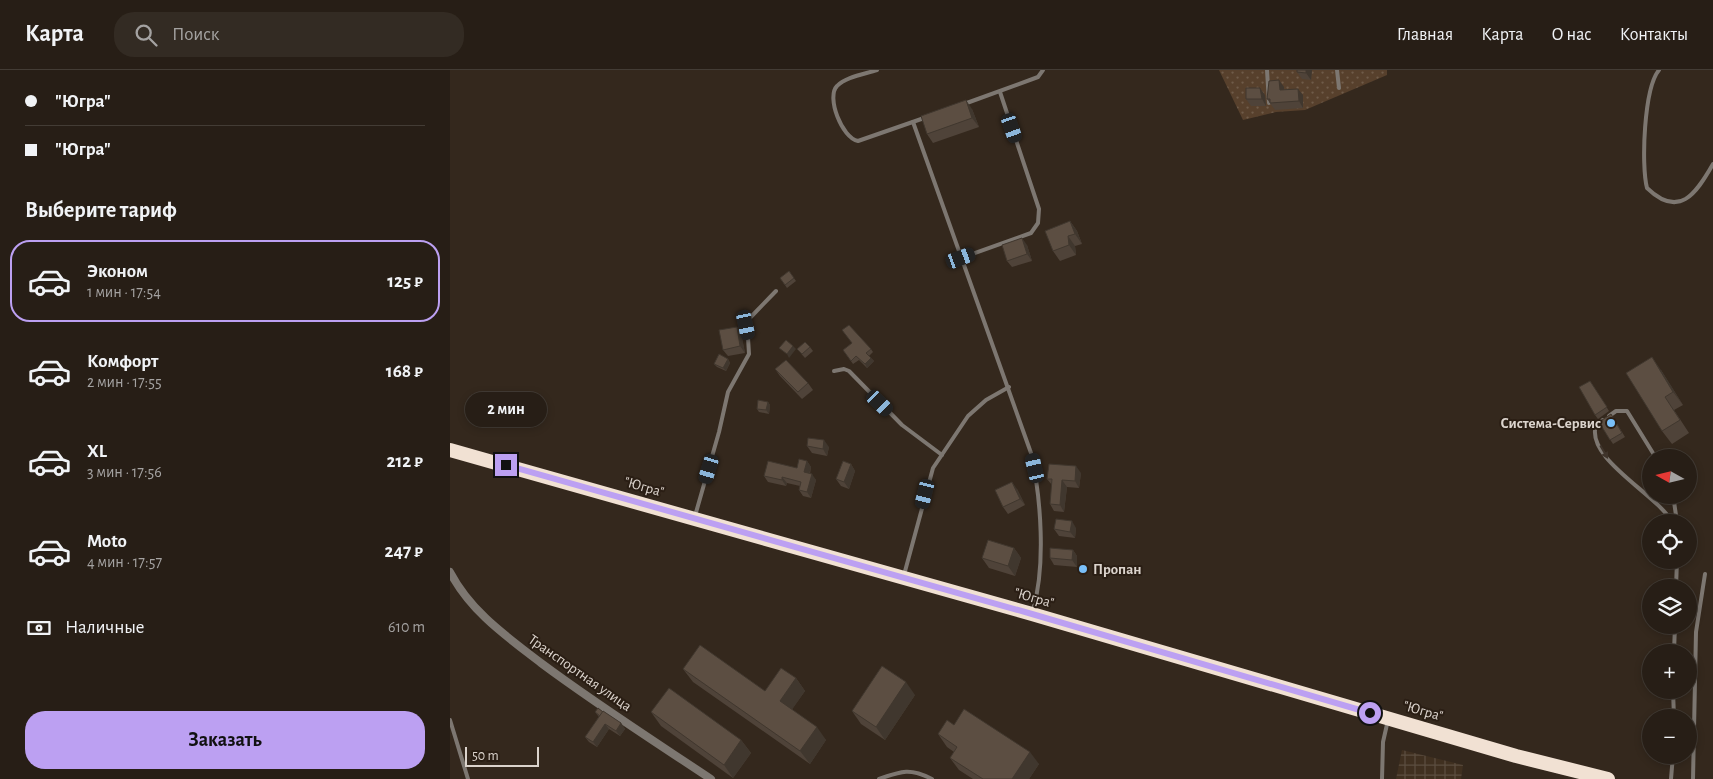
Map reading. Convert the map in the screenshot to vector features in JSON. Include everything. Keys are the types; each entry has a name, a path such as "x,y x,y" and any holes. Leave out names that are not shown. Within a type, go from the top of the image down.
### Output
{"highway":[{"name":"\"Югра\"","path":"450,450 1032,614 1516,756 1608,779"}],"street":[{"name":"Транспортная улица","path":"450,572 471,605 516,644 565,681 711,779"}],"lane":[{"path":"876,70 841,82 833,92 832,98 844,132 848,137 858,140 930,116"},
{"path":"956,107 1038,77 1043,70"},
{"path":"1267,70 1269,103"},
{"path":"1337,70 1339,88"},
{"path":"1659,70 1653,77 1649,92 1644,164 1647,188 1666,202 1682,201 1697,191 1713,164"},
{"path":"961,258 1031,233 1038,223 1037,202 1000,92"},
{"path":"913,122 1031,453 1038,485 1040,532 1038,588 1032,614"},
{"path":"694,518 719,432 728,392 749,354 747,321 776,291"},
{"path":"834,371 844,369 849,372 902,425 942,455"},
{"path":"904,578 929,478 942,455 972,412 1009,387"},
{"path":"1642,490 1610,462 1595,437 1596,425 1616,411 1627,411 1650,449"},
{"path":"1659,504 1666,514"},
{"path":"1693,779 1696,632 1705,574"},
{"path":"1382,779 1383,742 1389,718"},
{"path":"450,720 468,779"},
{"path":"1671,779 1672,764"},
{"path":"879,779 905,771 912,771 932,779"}],"shaded area":[{"path":"1219,70 1387,70 1387,75 1305,110 1276,112 1243,120"},
{"path":"1402,750 1463,765 1461,779 1396,779"}],"building":[{"path":"1297,70 1306,70 1306,73 1297,72"},
{"path":"1279,80 1280,90 1298,89 1299,101 1270,103 1270,99 1267,99 1269,81"},
{"path":"1246,88 1260,88 1262,99 1246,99"},
{"path":"966,100 972,118 927,134 921,116"},
{"path":"1070,221 1075,234 1068,236 1069,245 1053,251 1045,231"},
{"path":"1022,238 1027,254 1007,261 1002,245"},
{"path":"789,271 794,278 785,285 780,278"},
{"path":"849,325 871,349 866,353 871,358 865,364 856,356 851,361 843,350 852,343 842,330"},
{"path":"737,327 740,346 723,350 719,330"},
{"path":"786,340 793,346 787,354 779,348"},
{"path":"805,342 810,347 802,354 797,349"},
{"path":"719,354 728,359 723,368 714,364"},
{"path":"1652,357 1673,392 1665,397 1680,420 1662,431 1626,373"},
{"path":"786,360 808,383 798,392 775,369"},
{"path":"1590,381 1607,407 1595,415 1579,387"},
{"path":"758,400 768,402 766,410 757,409"},
{"path":"1611,414 1622,433 1610,440 1599,422"},
{"path":"808,438 824,440 823,449 807,446"},
{"path":"799,459 807,461 804,472 812,474 807,492 799,490 801,482 782,477 782,480 764,476 768,461 797,468"},
{"path":"843,461 851,464 844,482 836,479"},
{"path":"1049,464 1076,466 1075,481 1062,480 1060,505 1050,504 1052,479 1047,479"},
{"path":"1012,482 1020,499 1003,507 995,490"},
{"path":"1056,519 1072,521 1070,532 1054,529"},
{"path":"988,540 1014,548 1008,566 982,558"},
{"path":"1050,548 1073,550 1072,560 1050,558"},
{"path":"700,645 765,691 781,668 796,678 780,701 817,727 800,751 683,669"},
{"path":"882,666 906,682 876,727 852,711"},
{"path":"669,688 741,740 724,765 651,712"},
{"path":"598,708 603,712 600,716 595,712"},
{"path":"964,709 1030,752 1012,779 983,779 950,758 957,747 938,734 947,720 954,725"},
{"path":"603,711 621,723 616,731 605,724 593,742 585,737"}],"place":[{"name":"Система-Сервис","path":"1611,423"},
{"name":"Пропан","path":"1083,569"}],"route":[{"path":"506,465 1032,614 1370,713"}]}
